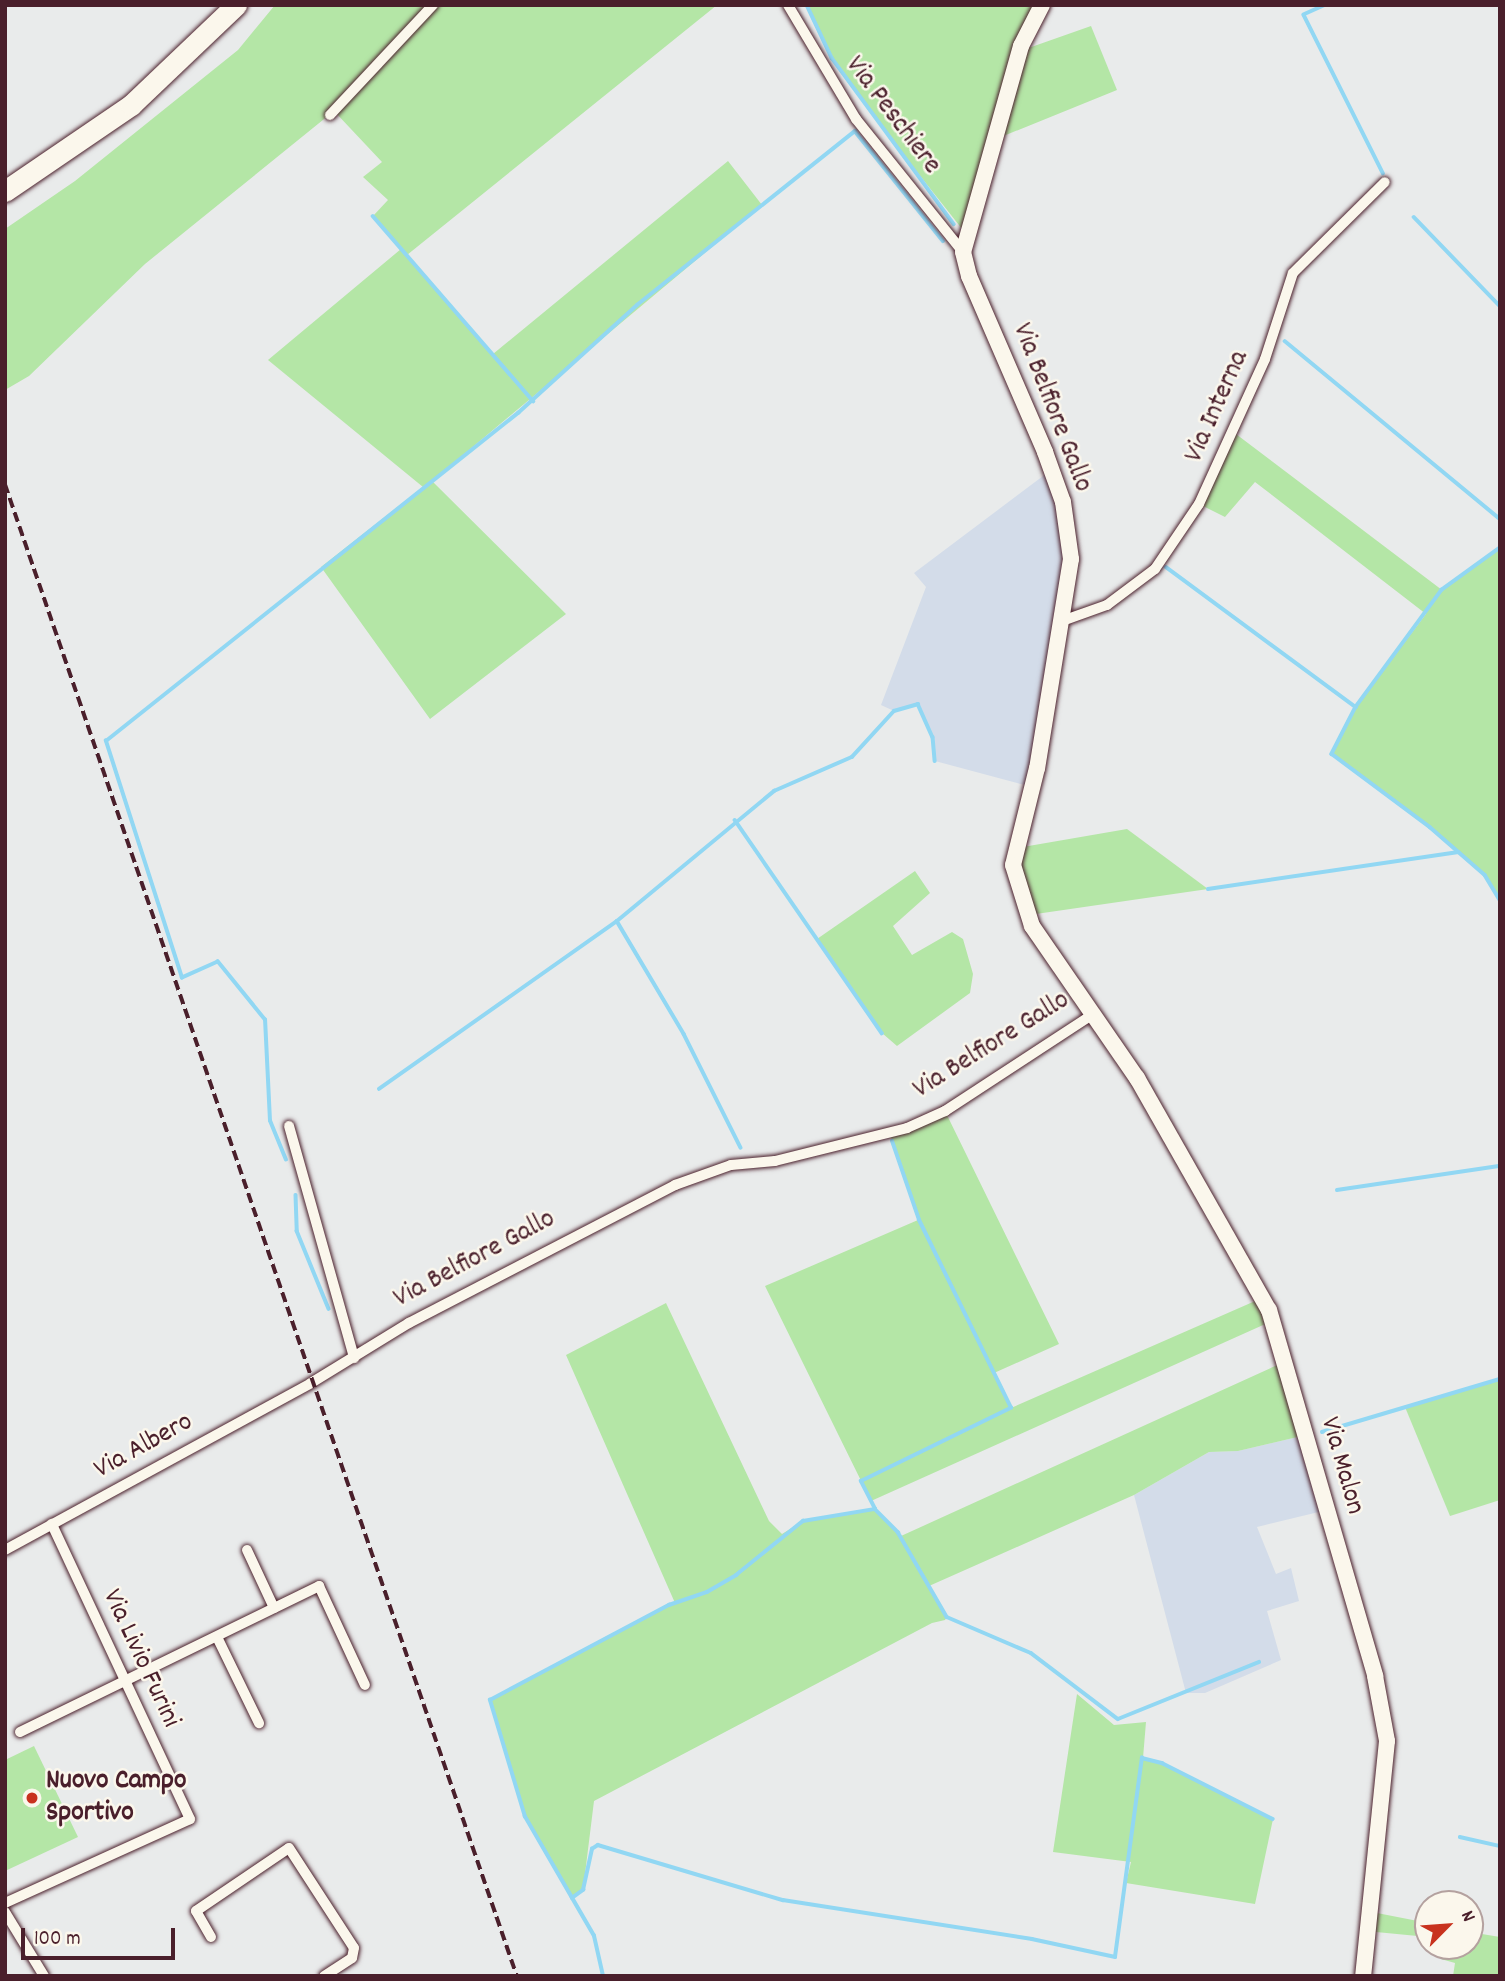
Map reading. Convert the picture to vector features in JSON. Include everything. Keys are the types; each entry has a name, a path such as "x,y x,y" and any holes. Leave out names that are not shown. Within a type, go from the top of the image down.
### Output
{"highway":[{"path":"5,178 122,94 218,5"},
{"path":"5,191 131,105 236,5"}],"street":[{"path":"330,115 433,5"},
{"name":"Via Peschiere","path":"788,5 856,119 963,252 969,276"},
{"name":"Via Peschiere","path":"963,252 1021,46 1042,5"},
{"name":"Via Interna","path":"1062,621 1107,605 1155,569 1199,504 1265,359 1293,273 1385,181"},
{"name":"Via Belfiore Gallo","path":"306,1386 409,1323 675,1185 731,1165 775,1161 890,1134 945,1111 1093,1014 1032,926 1013,865 1037,768 1071,559 1063,502 969,276"},
{"name":"Via Malon","path":"1093,1014 1140,1082 1269,1310 1375,1676 1387,1741 1363,1976"},
{"path":"289,1126 354,1358"},
{"name":"Via Albero","path":"5,1549 306,1386"},
{"name":"Via Livio Furini","path":"5,1903 190,1819 52,1524"},
{"path":"247,1550 274,1608"},
{"path":"20,1732 319,1586 365,1685"},
{"path":"217,1637 259,1723"},
{"path":"211,1937 196,1911 289,1848 354,1948 352,1958 324,1976"},
{"path":"5,1912 44,1976"}],"shaded area":[{"path":"1051,470 1071,559 1032,787 935,761 933,737 919,704 894,711 881,705 926,587 914,573"},
{"path":"1306,1435 1327,1510 1257,1527 1276,1574 1291,1568 1299,1601 1267,1611 1281,1660 1205,1693 1186,1693 1134,1495 1209,1452 1238,1451"}],"green space":[{"path":"275,5 717,5 407,255 493,354 728,161 762,205 432,481 566,614 430,719 321,567 423,487 268,360 401,249 373,216 388,200 363,177 382,162 334,111 145,264 29,376 5,390 5,229 75,181 238,50"},
{"path":"807,5 1042,5 1020,51 1091,26 1117,90 996,139 966,234 869,111 832,58"},
{"path":"1232,431 1442,590 1500,548 1500,900 1485,875 1430,827 1332,754 1356,707 1426,614 1255,482 1225,517 1199,504"},
{"path":"1127,829 1208,889 1029,915 1017,848"},
{"path":"915,871 930,893 893,926 912,955 952,932 963,939 973,974 970,993 897,1046 882,1033 817,939"},
{"path":"945,1111 1059,1344 994,1373 1011,1408 1262,1298 1272,1321 871,1501 765,1286 918,1220 890,1134"},
{"path":"666,1303 769,1521 782,1534 803,1521 875,1509 901,1536 1284,1362 1306,1435 1238,1451 1209,1452 1134,1495 929,1586 947,1617 945,1620 932,1623 594,1801 583,1890 572,1898 525,1817 490,1700 675,1603 566,1355"},
{"path":"1500,1379 1500,1500 1450,1516 1405,1407"},
{"path":"1077,1694 1114,1725 1146,1722 1143,1758 1162,1763 1273,1819 1255,1904 1126,1883 1131,1862 1053,1852"},
{"name":"Nuovo Campo Sportivo","path":"34,1746 78,1837 5,1871 5,1760"},
{"path":"1377,1913 1414,1920 1414,1936 1376,1932"},
{"path":"1484,1934 1500,1937 1500,1976 1453,1976 1455,1963 1444,1960 1484,1960"}],"waterway":[{"path":"807,5 832,58 954,224"},
{"path":"1326,5 1304,15 1383,173"},
{"path":"286,1160 270,1121 265,1020 218,962 182,978 106,741 518,413 637,305 855,131 943,241"},
{"path":"373,216 533,401"},
{"path":"1414,217 1500,306"},
{"path":"1285,341 1500,519"},
{"path":"1500,548 1442,590 1356,707 1332,754 1430,827 1485,875 1500,900"},
{"path":"1166,567 1356,707"},
{"path":"379,1089 617,921 774,791 852,757 894,711 918,704 933,737 935,761"},
{"path":"735,820 882,1033"},
{"path":"1208,889 1458,852"},
{"path":"617,921 684,1034 741,1148"},
{"path":"875,1509 861,1481 1011,1408 919,1220 892,1141"},
{"path":"1337,1190 1500,1166"},
{"path":"296,1195 297,1231 329,1309"},
{"path":"1322,1432 1500,1379"},
{"path":"572,1898 525,1817 490,1700 669,1605 707,1592 736,1575 803,1521 875,1509 898,1532 947,1617 1031,1653 1118,1719 1259,1662"},
{"path":"603,1976 594,1936 572,1898 583,1890 592,1849 598,1845 783,1900 1032,1939 1115,1957 1142,1758 1162,1763 1273,1819"},
{"path":"1460,1837 1500,1846"}],"railway":[{"path":"5,484 517,1976"}],"place":[{"name":"Nuovo Campo Sportivo","path":"32,1798"}]}
